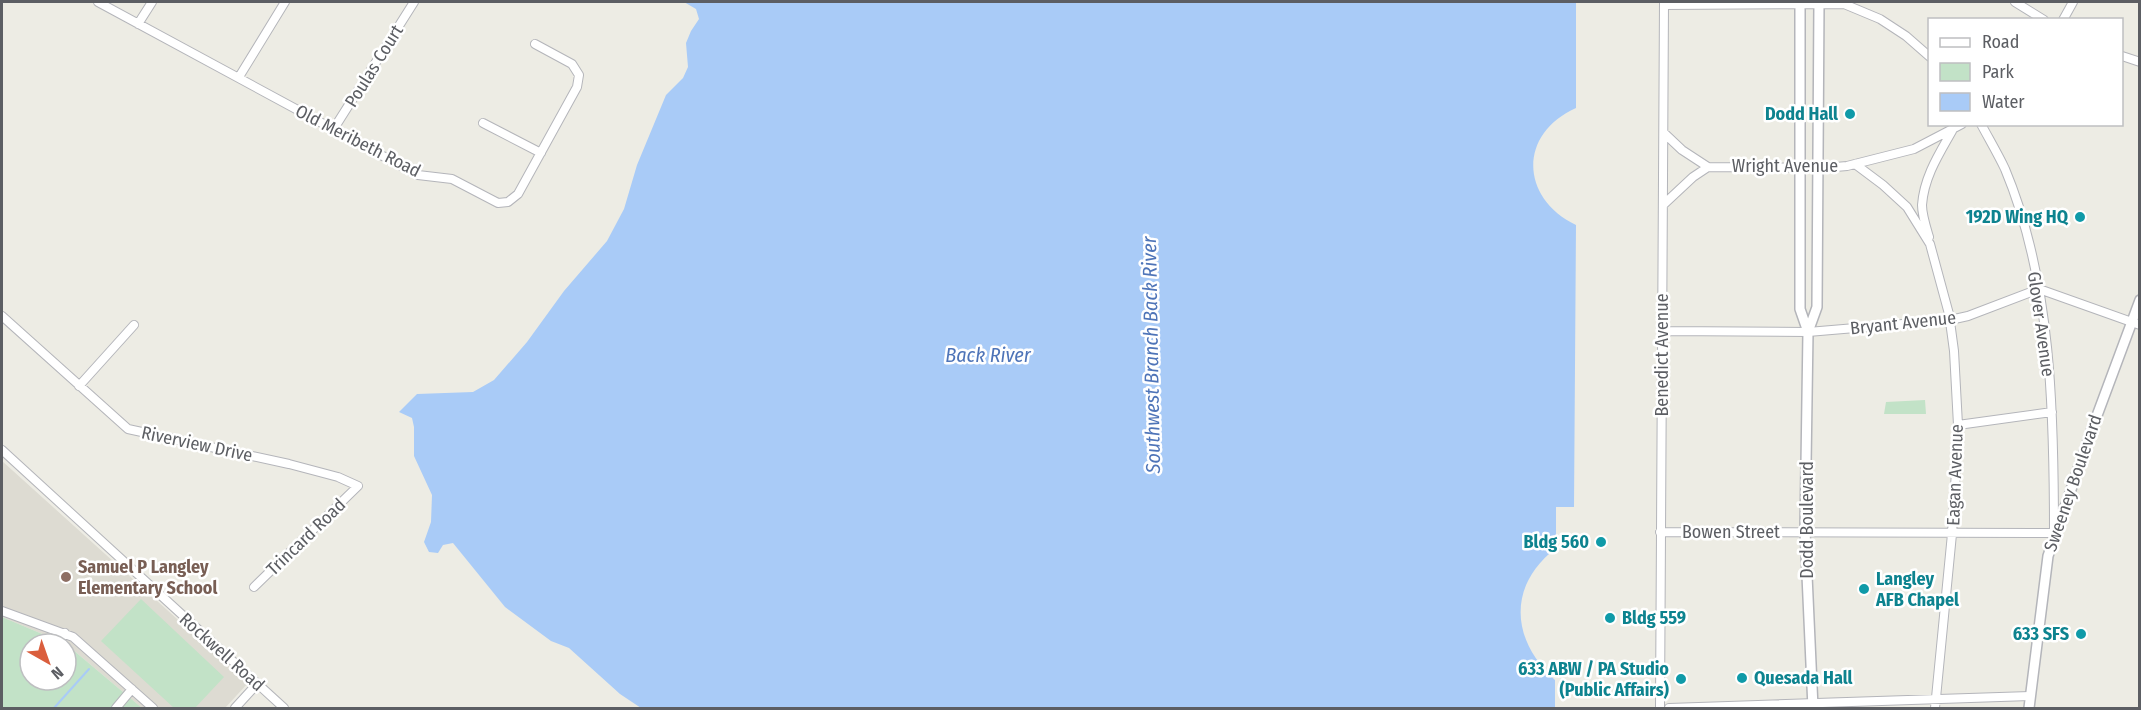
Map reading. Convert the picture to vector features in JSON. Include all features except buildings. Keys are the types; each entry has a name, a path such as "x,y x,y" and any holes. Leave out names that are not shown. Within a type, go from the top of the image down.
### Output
{"street":[{"name":"Old Meribeth Road","path":"98,2 418,175 452,179 498,202 508,202 518,194 577,87 579,75 572,64 535,44"},
{"path":"138,24 152,2"},
{"path":"239,77 285,2"},
{"name":"Poulas Court","path":"333,130 414,2"},
{"name":"Dodd Boulevard","path":"1812,706 1805,531 1808,332 1817,307 1819,2"},
{"path":"2015,2 2041,18"},
{"path":"2064,18 2073,2"},
{"path":"1664,3 1846,3 1880,19 1906,36 1928,56"},
{"name":"Benedict Avenue","path":"1660,708 1664,3"},
{"name":"Dodd Boulevard","path":"1800,3 1800,309 1808,332"},
{"path":"2123,57 2139,62"},
{"path":"483,123 541,153"},
{"name":"Wright Avenue","path":"1664,133 1689,155 1708,167 1818,168 1855,164 1914,149 1959,126"},
{"name":"Glover Avenue","path":"1982,126 2004,168 2022,216 2039,289 2048,355 2052,411 2055,533"},
{"name":"Eagan Avenue","path":"1935,708 1952,534 1958,425 1950,320 1922,207 1932,165 1952,131"},
{"name":"Eagan Avenue","path":"1855,164 1883,185 1906,207 1930,244"},
{"name":"Wright Avenue","path":"1663,205 1693,177 1708,167"},
{"path":"2039,289 2135,324"},
{"name":"Bryant Avenue","path":"1663,331 1808,332 1950,320 1968,316 2039,289"},
{"name":"Sweeney Boulevard","path":"2029,708 2047,560 2055,533 2135,324 2139,300"},
{"name":"Riverview Drive","path":"2,316 128,429 299,467 338,477 358,486"},
{"path":"79,386 134,326"},
{"path":"1958,425 2052,411"},
{"name":"Rockwell Road","path":"2,450 285,708"},
{"name":"Trincard Road","path":"254,587 358,486"},
{"name":"Bowen Street","path":"1660,532 2055,533"},
{"path":"2,611 62,632"},
{"path":"78,641 153,708"},
{"path":"235,708 257,684"},
{"path":"116,708 132,689"},
{"path":"1670,708 1812,706 1935,698 2030,696"}],"shaded area":[{"name":"Samuel P Langley Elementary School","path":"2,461 248,683 225,708 142,708 78,654 78,632 38,632 2,617"}],"green space":[{"path":"1925,400 1926,414 1884,414 1886,402"},
{"path":"141,599 224,677 195,708 174,708 101,641"},
{"path":"2,617 38,632 18,632 18,692 78,692 78,654 142,708 2,708"}],"water":[{"name":"Back River","path":"684,2 1576,2 1576,108 1557,119 1544,133 1536,149 1533,166 1536,183 1544,199 1558,213 1576,225 1574,507 1556,507 1556,548 1540,563 1529,579 1523,596 1521,613 1523,631 1530,648 1540,664 1555,680 1555,708 641,708 620,694 569,648 551,641 505,607 453,543 443,545 438,553 429,552 424,542 431,522 432,495 414,456 412,418 399,412 417,394 473,392 494,380 527,342 564,291 607,241 624,209 637,165 666,95 683,78 688,67 686,43 699,19 696,9"}],"waterway":[{"path":"54,708 89,669"}],"place":[{"name":"Dodd Hall","path":"1850,114"},
{"name":"192D Wing HQ","path":"2080,217"},
{"name":"Bldg 560","path":"1601,542"},
{"name":"Samuel P Langley Elementary School","path":"66,577"},
{"name":"Langley AFB Chapel","path":"1864,589"},
{"name":"Bldg 559","path":"1610,618"},
{"name":"633 SFS","path":"2081,634"},
{"name":"Quesada Hall","path":"1742,678"},
{"name":"633 ABW / PA Studio (Public Affairs)","path":"1681,679"}],"water label":[{"name":"Southwest Branch Back River","path":"1151,355"}]}
